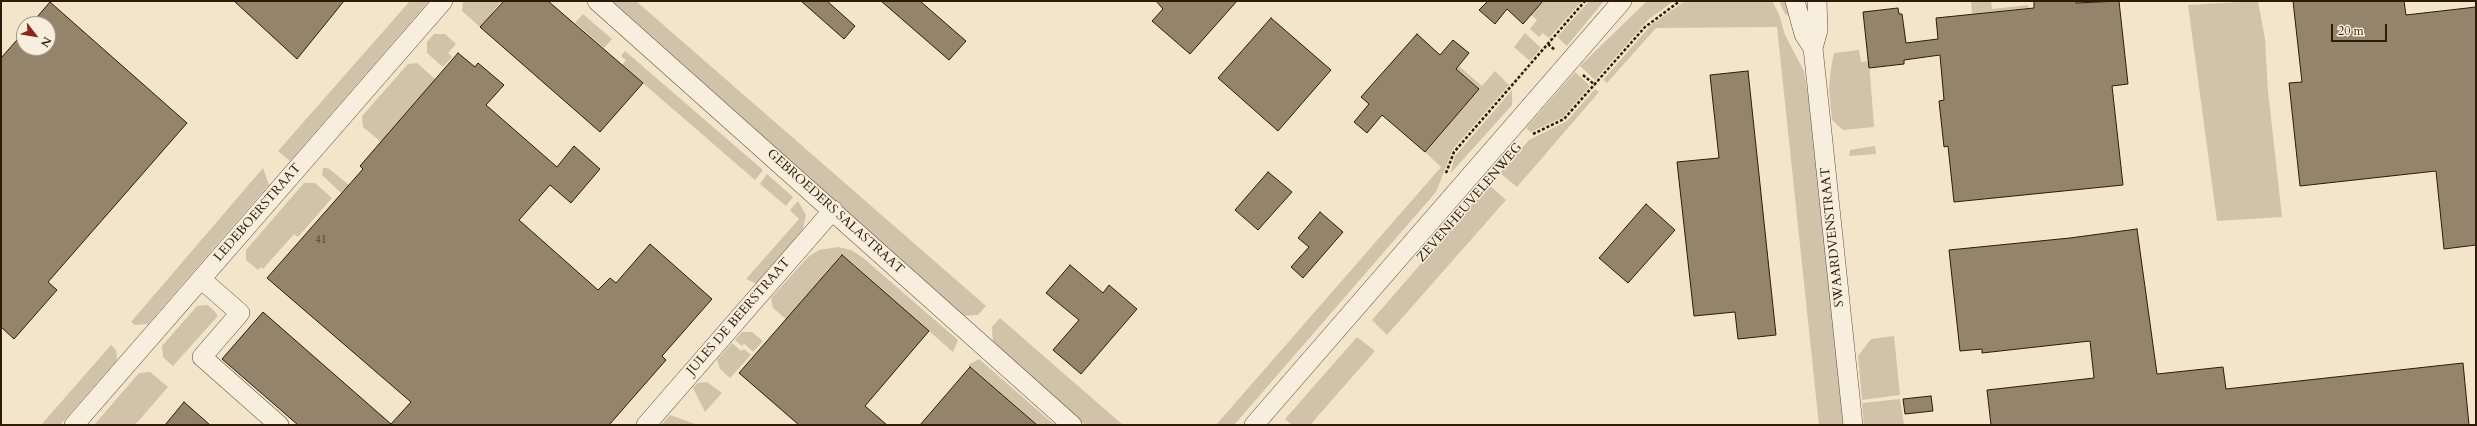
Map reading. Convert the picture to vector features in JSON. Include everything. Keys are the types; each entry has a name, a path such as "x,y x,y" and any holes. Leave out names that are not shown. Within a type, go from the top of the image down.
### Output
{"street":[{"name":"LEDEBOERSTRAAT","path":"74,425 443,1"},
{"name":"GEBROEDERS SALASTRAAT","path":"597,1 833,210 1072,425"},
{"name":"ZEVENHEUVELENWEG","path":"1254,425 1622,1"},
{"name":"SWAARDVENSTRAAT","path":"1795,1 1804,34 1813,48"},
{"name":"SWAARDVENSTRAAT","path":"1817,1 1818,30 1813,48 1853,425"},
{"name":"JULES DE BEERSTRAAT","path":"646,425 833,210"},
{"path":"201,279 240,314 202,357 279,425"}],"path":[{"path":"1445,181 1454,152 1585,1"},
{"name":"ZEVENHEUVELENWEG","path":"1529,136 1564,119 1645,27 1680,1"}],"shaded area":[{"path":"410,1 429,1 290,161 278,151"},
{"path":"463,1 502,1 480,27 462,11"},
{"path":"598,1 636,1 986,306 978,315 960,316"},
{"path":"1543,1 1582,1 1549,38 1543,33 1539,37 1530,29 1537,20 1531,15"},
{"path":"1589,1 1604,1 1567,46 1557,37"},
{"path":"1647,1 1674,1 1649,19 1595,80 1580,66"},
{"path":"1685,1 1772,1 1779,14 1785,35 1804,71 1812,117 1845,425 1819,425 1777,27 1656,28 1607,83 1603,80 1651,25"},
{"path":"1779,1 1789,1 1791,17 1785,14"},
{"path":"1971,1 1991,1 1992,9 2028,5 2029,8 1972,14"},
{"path":"2258,1 2265,39 2268,91 2282,217 2217,221 2188,5"},
{"path":"583,14 612,39 604,48 575,23"},
{"path":"1525,33 1541,48 1530,61 1514,47"},
{"path":"434,34 445,34 456,44 448,53 452,57 443,67 427,53 427,42"},
{"path":"1478,44 1459,66 1482,86 1495,71 1509,85 1453,149 1436,192 1234,425 1216,425 1441,167 1425,152 1479,89 1456,69"},
{"path":"1859,50 1861,62 1869,61 1874,127 1843,130 1832,120 1829,88 1834,53"},
{"path":"625,51 763,170 755,180 622,65 626,60 621,56"},
{"path":"417,63 435,79 381,142 363,127 362,116 408,64"},
{"path":"1575,72 1590,86 1563,117 1531,132 1526,128"},
{"path":"1595,89 1599,92 1517,187 1500,173 1529,140 1567,121"},
{"path":"1512,90 1512,105 1450,174 1455,156"},
{"path":"1875,146 1876,154 1849,156 1850,150"},
{"path":"263,168 269,185 148,324 135,325 131,322"},
{"path":"323,168 328,168 349,185 341,193 322,175"},
{"path":"767,174 793,197 786,206 760,184"},
{"path":"304,183 315,183 332,198 298,237 294,234 263,269 261,267 258,270 246,260 246,250"},
{"path":"1489,185 1506,200 1387,335 1372,320"},
{"path":"798,201 806,215 803,229 757,284 746,279 799,219 790,210"},
{"path":"838,247 851,250 862,257 958,340 953,352 842,255 786,319 773,308 771,298 808,257 819,250"},
{"path":"208,305 217,314 217,317 173,366 163,357 162,346 197,306"},
{"path":"1000,318 1123,425 1085,425 993,345 992,327"},
{"path":"742,332 752,332 763,341 753,352 744,343 742,346 735,340"},
{"path":"1894,336 1900,395 1862,400 1858,356 1871,339"},
{"path":"1357,337 1375,351 1310,425 1292,425 1285,419"},
{"path":"732,343 741,351 744,349 751,355 730,378 720,369 717,360"},
{"path":"111,345 116,350 117,360 60,425 41,425"},
{"path":"979,359 1055,425 1037,425 968,365"},
{"path":"150,372 168,387 135,425 94,425 139,373"},
{"path":"707,382 722,393 705,412 693,388 698,383"},
{"path":"1900,399 1904,425 1864,425 1862,403"},
{"path":"670,415 695,424 661,425"}],"building":[{"path":"234,1 344,1 297,59"},
{"path":"504,1 548,1 643,83 600,132 480,27"},
{"path":"801,1 827,1 855,26 844,39"},
{"path":"881,1 920,1 966,41 949,60"},
{"path":"1156,1 1237,1 1190,54 1152,21 1163,9"},
{"path":"1488,1 1543,1 1523,24 1507,9 1495,24 1479,10"},
{"path":"2034,1 2076,1 2076,3 2119,1 2128,84 2112,86 2123,185 1954,202 1948,146 1944,147 1939,101 1944,100 1940,55 1904,60 1904,64 1869,68 1863,12 1898,8 1899,14 1902,14 1906,43 1938,39 1936,18 2034,8"},
{"path":"2293,1 2404,1 2406,15 2476,7 2476,245 2444,249 2436,171 2300,186 2289,83 2302,82"},
{"path":"50,2 187,123 48,282 57,290 14,339 1,327 1,58 16,41 16,56 56,56 56,16 38,16"},
{"path":"1271,18 1331,70 1278,131 1218,78"},
{"path":"1417,34 1440,55 1453,40 1469,53 1456,69 1479,89 1425,152 1382,115 1367,133 1354,122 1369,104 1361,97"},
{"path":"458,53 475,67 478,63 504,85 486,105 557,167 574,146 600,169 571,203 550,185 519,220 598,290 610,278 616,283 650,244 712,299 662,356 666,360 609,425 298,425 222,359 263,312 391,424 411,402 267,278 363,169 360,166"},
{"path":"1748,71 1776,335 1738,339 1735,312 1694,316 1677,162 1719,158 1710,75"},
{"path":"1268,172 1292,192 1258,230 1235,210"},
{"path":"1646,204 1675,230 1628,283 1599,258"},
{"path":"1320,212 1343,232 1303,278 1291,267 1309,247 1298,238"},
{"path":"2137,229 2157,374 2223,367 2226,389 2463,363 2469,425 1991,425 1987,390 2094,378 2090,341 1982,353 1982,349 1960,351 1949,250 2070,238"},
{"path":"842,255 929,331 865,406 887,425 799,425 739,373"},
{"path":"1070,265 1103,293 1109,285 1137,309 1081,374 1053,350 1079,320 1046,293"},
{"path":"970,367 1037,425 920,425"},
{"path":"1931,396 1933,411 1905,414 1903,399"},
{"path":"184,402 210,425 165,425"}]}
